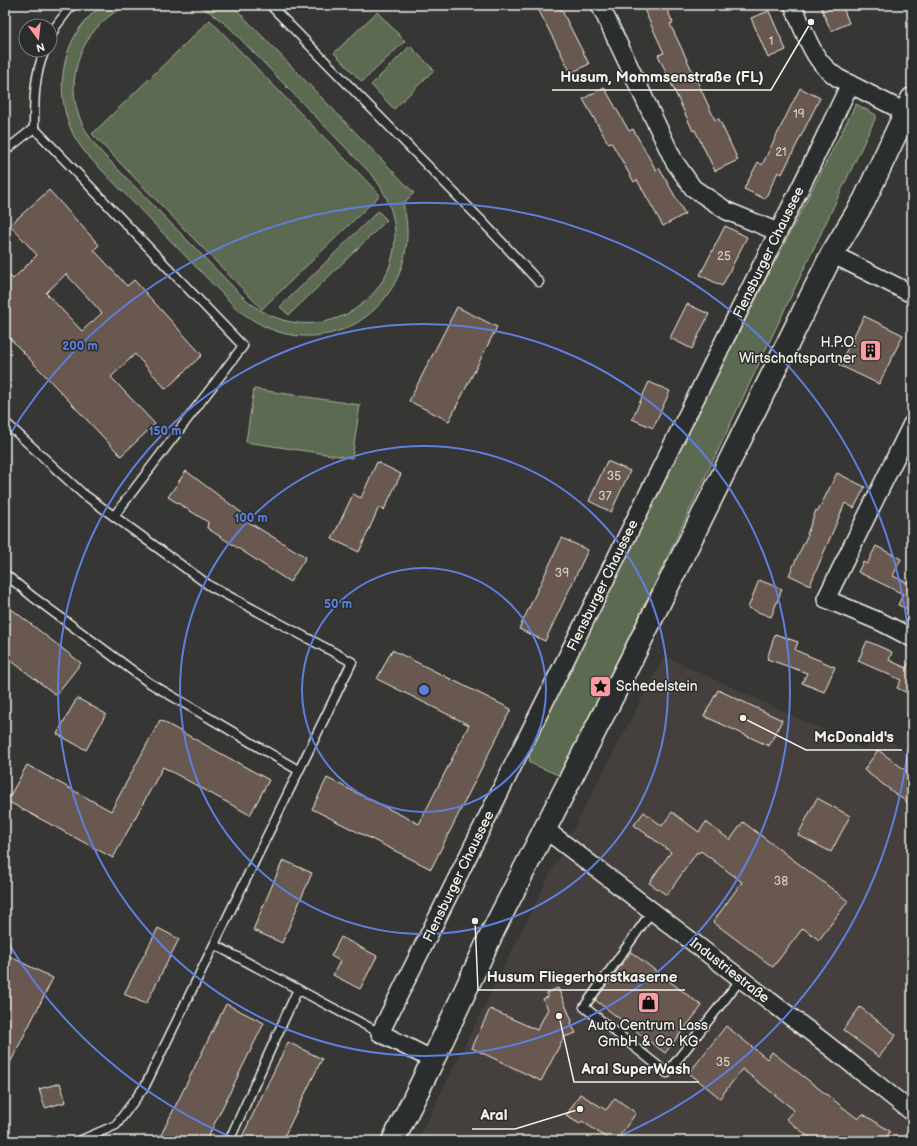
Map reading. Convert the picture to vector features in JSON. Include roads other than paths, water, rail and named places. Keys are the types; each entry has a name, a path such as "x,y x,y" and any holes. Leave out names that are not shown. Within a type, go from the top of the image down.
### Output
{"main road":[{"path":"393,1141 433,1060 494,929 546,830 832,254 864,201 908,106"}],"street":[{"path":"600,5 674,161 693,188 727,211 778,232"},
{"path":"793,5 819,60 838,78 908,106"},
{"name":"Flensburger Chaussee","path":"380,1032 778,232 850,84"},
{"path":"832,254 912,294"},
{"path":"912,424 826,599 883,623 912,638"},
{"name":"Industriestraße","path":"546,830 912,1112"},
{"path":"380,1032 433,1060"}],"lane":[{"path":"58,23 72,5"},
{"path":"270,5 480,219 539,282"},
{"path":"42,58 36,78 34,128 242,346 114,516"},
{"path":"6,149 34,128"},
{"path":"5,422 82,493 210,586 352,662 145,1086 116,1125 80,1141"},
{"path":"5,574 33,597 148,682 298,770"},
{"path":"652,911 584,1007 667,1073 741,979"},
{"path":"215,945 380,1032"},
{"path":"229,1141 298,989"}],"place":[{"name":"Husum, Mommsenstraße (FL)","path":"811,22"},
{"name":"H.P.O. Wirtschaftspartner","path":"871,350"},
{"name":"Schedelstein","path":"601,686"},
{"name":"McDonald's","path":"743,718"},
{"name":"Husum Fliegerhorstkaserne","path":"475,921"},
{"name":"Auto Centrum Lass GmbH & Co. KG","path":"648,1003"},
{"name":"Aral SuperWash","path":"559,1016"},
{"name":"Aral","path":"580,1109"}]}
